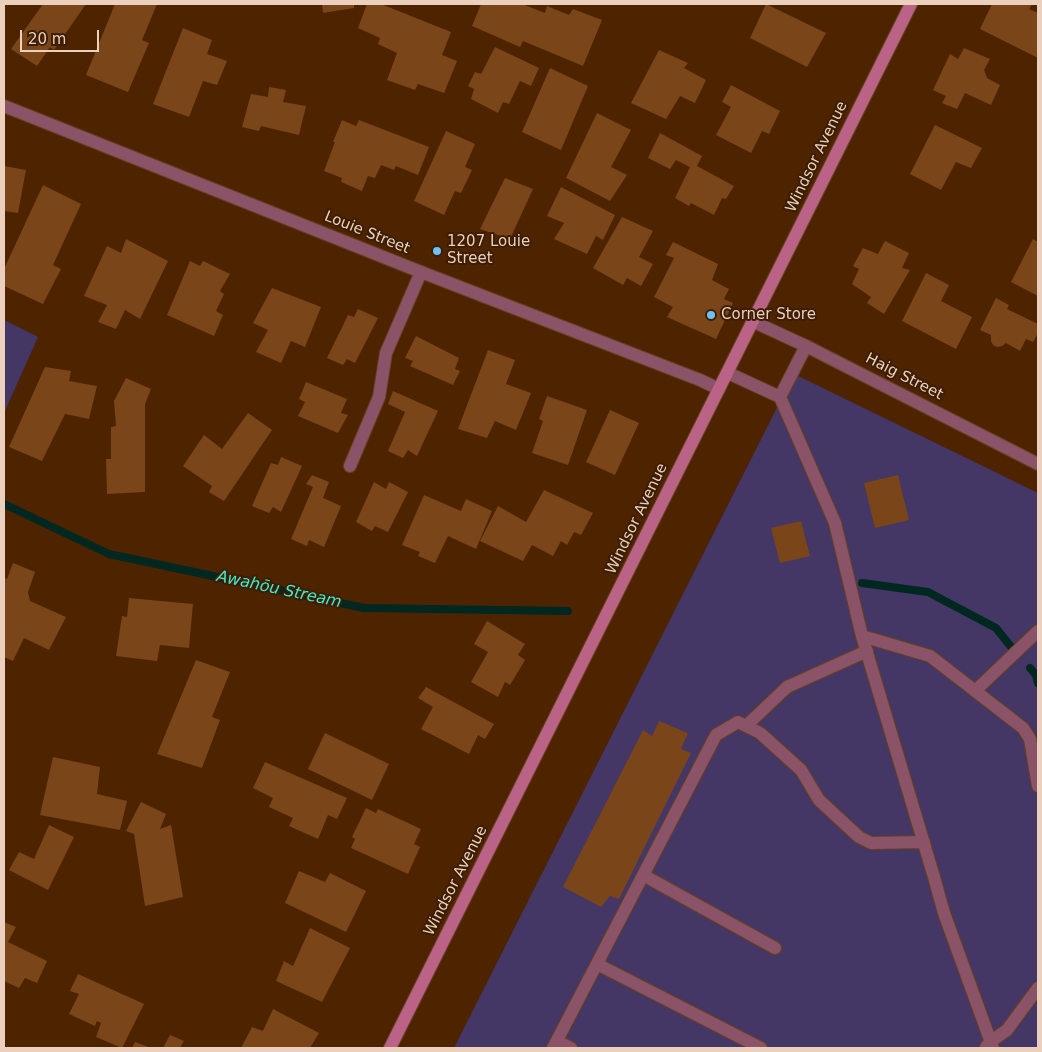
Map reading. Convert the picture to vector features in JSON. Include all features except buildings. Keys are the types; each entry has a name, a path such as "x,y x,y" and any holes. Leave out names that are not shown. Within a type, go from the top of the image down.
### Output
{"main road":[{"name":"Windsor Avenue","path":"390,1048 754,322 911,4"}],"street":[{"name":"Louie Street","path":"4,106 719,389"},
{"path":"350,466 379,397 386,352 422,272"},
{"name":"Haig Street","path":"754,322 806,346 1038,464"},
{"path":"780,397 806,346"},
{"path":"728,373 780,397 835,523 862,636 944,913 989,1046 1007,1030 1038,988"},
{"path":"975,691 1038,631"},
{"path":"862,636 930,656 1023,728 1030,739 1038,786"},
{"path":"746,726 787,687 867,651"},
{"path":"571,1048 555,1044 716,735 738,722 760,733 801,770 819,800 859,837 871,843 924,842"},
{"path":"643,875 776,948"},
{"path":"597,964 761,1048"}],"shaded area":[{"path":"4,320 38,337 4,413"},
{"path":"794,374 1038,493 1038,1048 454,1048"}],"waterway":[{"name":"Awahōu Stream","path":"4,504 109,554 364,608 568,611"},
{"name":"Awahōu Stream","path":"862,583 928,592 996,628 1012,648"},
{"name":"Awahōu Stream","path":"1030,668 1036,675 1038,683"}],"place":[{"name":"1207 Louie Street","path":"437,251"},
{"name":"Corner Store","path":"711,315"}]}
